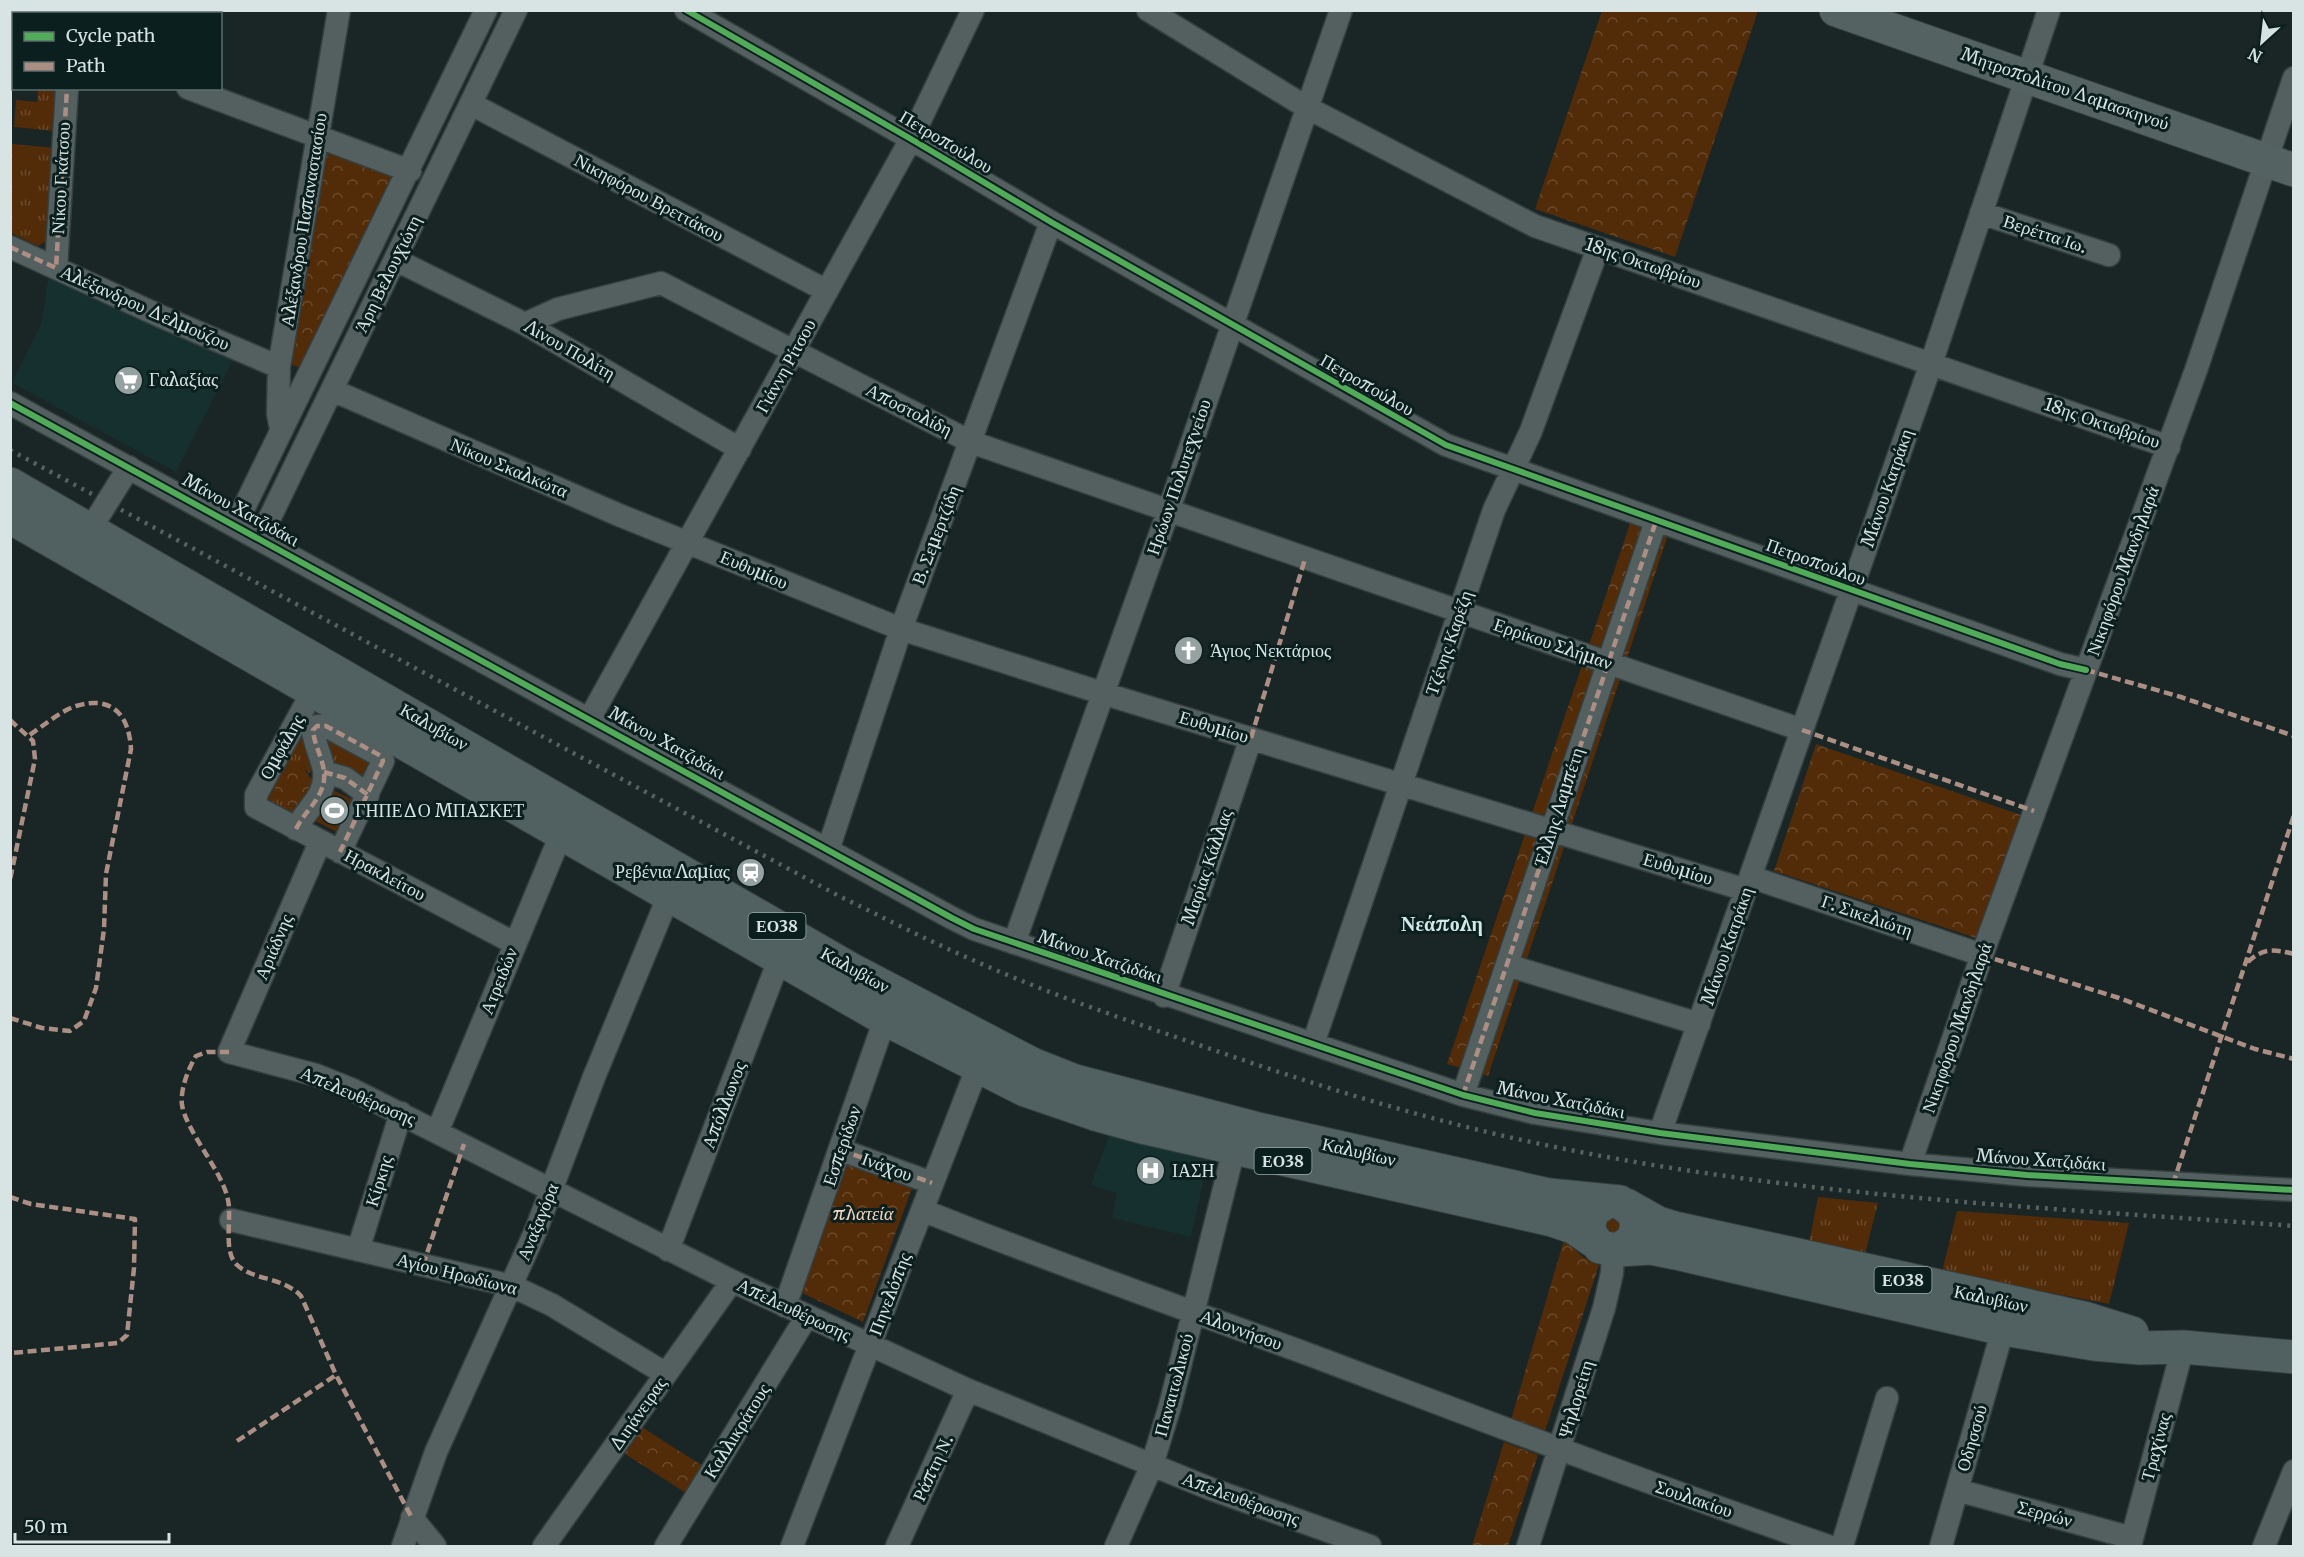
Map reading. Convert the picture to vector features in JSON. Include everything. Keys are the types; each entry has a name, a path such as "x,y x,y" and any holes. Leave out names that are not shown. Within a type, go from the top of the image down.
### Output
{"main road":[{"name":"Καλυβίων","path":"10,484 91,528 852,970 983,1054 1025,1089 1095,1114 1234,1149 1552,1220 1573,1227 1608,1247 1651,1248 2003,1329 2094,1344 2140,1348 2183,1347 2294,1357"},
{"name":"Καλυβίων","path":"10,517 885,1019 983,1054 1180,1110 1549,1195 1618,1203 1675,1228 2084,1318 2183,1347"},
{"path":"1608,1247 1630,1242 1637,1230 1634,1213 1618,1203"}],"street":[{"name":"Αλέξανδρου Παπαναστασίου","path":"281,429 278,414 279,367 339,10"},
{"name":"Άρη Βελουχιώτη","path":"236,524 410,171 486,10"},
{"name":"Άρη Βελουχιώτη","path":"260,538 516,10"},
{"name":"Πετροπούλου","path":"686,10 1051,222 1425,434 1459,451 1851,591 2060,664 2086,670"},
{"name":"Γιάννη Ρίτσου","path":"590,718 911,139 973,10"},
{"name":"18ης Οκτωβρίου","path":"1148,10 1306,107 1506,213 1535,226 2169,447"},
{"name":"Ηρώων Πολυτεχνείου","path":"1014,943 1168,512 1341,10"},
{"name":"Μητροπολίτου Δαμασκηνού","path":"1836,10 2279,165"},
{"name":"Μάνου Κατράκη","path":"1660,1133 1931,363 2049,10"},
{"name":"Νικηφόρου Μανδηλαρά","path":"1910,1164 1982,955 2086,670 2169,447 2279,165 2294,78"},
{"name":"Νίκου Γκάτσου","path":"56,268 67,90"},
{"path":"193,90 410,171"},
{"name":"Νικηφόρου Βρεττάκου","path":"471,105 827,291"},
{"name":"Βερέττα Ιω.","path":"1981,213 2109,255"},
{"name":"Β. Σεμερτζίδη","path":"828,850 901,629 1051,222"},
{"name":"Αλέξανδρου Δελμούζου","path":"10,247 279,367"},
{"name":"Τζένης Καρέζη","path":"1313,1044 1494,510 1531,431 1598,248"},
{"name":"Λίνου Πολίτη","path":"396,260 525,324 740,449"},
{"name":"Αποστολίδη","path":"525,324 558,309 661,283 971,442 1168,512"},
{"name":"Νίκου Σκαλκώτα","path":"332,390 548,485 688,543"},
{"name":"Μάνου Χατζιδάκι","path":"10,403 236,524 974,929 1164,996 1463,1095 1535,1113 1660,1133 1910,1164 2027,1175 2294,1191"},
{"path":"91,528 129,466"},
{"name":"Ερρίκου Σλήμαν","path":"1168,512 1802,730"},
{"name":"Έλλης Λαμπέτη","path":"1463,1095 1656,520"},
{"name":"Ευθυμίου","path":"688,543 901,629 1551,830 1749,884"},
{"name":"Ομφάλης","path":"256,807 256,795 314,690"},
{"name":"Αριάδνης","path":"229,1052 330,847 368,795 383,762 381,756 326,726 317,726 313,730 324,771"},
{"name":"Μαρίας Κάλλας","path":"1164,996 1251,738"},
{"path":"296,829 315,802 324,783 324,771 345,778 368,795"},
{"name":"Ηρακλείτου","path":"256,807 514,943"},
{"name":"Ατρειδών","path":"438,1130 562,832"},
{"name":"Γ. Σικελιώτη","path":"1749,884 1982,955"},
{"name":"Αναξαγόρα","path":"403,1546 446,1429 512,1286 669,895"},
{"name":"Απόλλωνος","path":"668,1250 779,960"},
{"path":"1507,965 1699,1024"},
{"name":"Εσπερίδων","path":"785,1306 885,1019"},
{"name":"Απελευθέρωσης","path":"229,1052 326,1079 401,1113 668,1250 968,1390 1152,1465 1370,1546"},
{"name":"Πηνελόπης","path":"792,1546 983,1054"},
{"name":"Κίρκης","path":"358,1250 401,1113"},
{"name":"Παναιτωλικού","path":"1116,1546 1152,1465 1170,1406 1234,1149"},
{"name":"Ινάχου","path":"841,1150 932,1184"},
{"name":"Αλοννήσου","path":"922,1210 1017,1248 1560,1451"},
{"name":"Αγίου Ηρωδίωνα","path":"231,1220 512,1286 552,1305 666,1374"},
{"name":"Ψηλορείτη","path":"1528,1546 1560,1451 1608,1290 1608,1247"},
{"name":"Διηάνειρας","path":"544,1546 732,1281"},
{"name":"Καλλικράτους","path":"666,1546 807,1316"},
{"name":"Οδησσού","path":"1941,1546 2003,1329"},
{"name":"Τραχίνας","path":"2131,1542 2183,1347"},
{"name":"Ράπτη Ν.","path":"897,1546 968,1390"},
{"path":"1842,1546 1887,1398"},
{"name":"Σουλακίου","path":"1560,1451 1828,1546"},
{"path":"2264,1546 2294,1471"},
{"name":"Σερρών","path":"1957,1491 2131,1542"},
{"path":"412,1518 435,1546"}],"shaded area":[{"path":"49,275 234,358 176,472 12,383 41,324"},
{"name":"ΙΑΣΗ","path":"1110,1132 1209,1156 1191,1237 1112,1218 1117,1193 1091,1185"}],"green space":[{"path":"1602,11 1758,11 1675,257 1535,209"},
{"path":"38,90 58,90 55,131 14,127 16,100 37,102"},
{"path":"12,144 55,148 50,239 38,246 11,233"},
{"path":"326,148 396,173 302,366 297,367 289,363"},
{"path":"1633,515 1670,529 1488,1076 1447,1064"},
{"path":"298,735 307,741 313,766 309,773 304,769 290,807 295,807 294,816 265,801"},
{"path":"331,740 373,764 363,784 353,769 332,763 325,743"},
{"path":"1816,744 2021,815 1979,939 1774,871"},
{"path":"291,767 304,769 315,784 297,807 282,801 275,790 278,776"},
{"name":"ΓΗΠΕΔΟ ΜΠΑΣΚΕΤ","path":"331,789 353,800 337,832 315,821"},
{"name":"πλατεία","path":"841,1162 912,1188 863,1322 798,1291"},
{"path":"1818,1197 1878,1203 1865,1254 1809,1243"},
{"path":"1613,1210 1626,1233 1600,1236 1598,1232"},
{"path":"1957,1211 2129,1223 2109,1304 1942,1272"},
{"path":"1564,1240 1583,1257 1599,1265 1544,1434 1510,1423"},
{"path":"637,1424 706,1468 689,1495 619,1450"},
{"path":"1504,1442 1538,1455 1508,1546 1472,1546"}],"railway":[{"path":"10,450 839,896 1031,985 1246,1061 1382,1104 1473,1129 1655,1165 1746,1179 1928,1199 2294,1226"}],"marked path":[{"path":"10,247 56,268 67,90"},
{"path":"1463,1095 1656,521"},
{"path":"1251,738 1305,559"},
{"path":"2086,670 2181,697 2294,736"},
{"path":"10,1018 42,1028 70,1031 84,1021 96,988 104,929 106,874 131,749 127,726 122,718 109,706 100,703 89,703 70,708 28,736"},
{"path":"10,720 33,741 35,759 10,880"},
{"path":"296,829 322,788 324,771 313,730 317,726 326,726 381,756 383,761 340,852"},
{"path":"1802,730 2034,811"},
{"path":"324,772 345,778 368,795"},
{"path":"2173,1184 2294,815"},
{"path":"2248,962 2263,952 2280,951 2294,954"},
{"path":"1982,955 2119,998 2255,1049 2294,1059"},
{"path":"229,1052 207,1052 196,1056 185,1080 182,1105 190,1127 225,1188 229,1207 229,1242 232,1258 243,1269 285,1285 301,1296 336,1375 412,1518"},
{"path":"423,1265 464,1144"},
{"path":"841,1150 932,1183"},
{"path":"10,1197 31,1204 135,1219 134,1268 127,1335 118,1343 12,1353"},
{"path":"237,1441 336,1375"}],"cycle path":[{"path":"686,10 1051,222 1446,445 2060,664 2086,670"},
{"path":"10,403 974,929 1463,1095 1535,1113 1660,1133 1910,1164 2027,1175 2294,1190"}],"place":[{"name":"Γαλαξίας","path":"128,380"},
{"name":"Άγιος Νεκτάριος","path":"1189,651"},
{"name":"ΓΗΠΕΔΟ ΜΠΑΣΚΕΤ","path":"334,811"},
{"name":"Ρεβένια Λαμίας","path":"751,872"},
{"name":"ΙΑΣΗ","path":"1151,1171"}],"district":[{"name":"Νεάπολη","path":"1442,924"}]}
